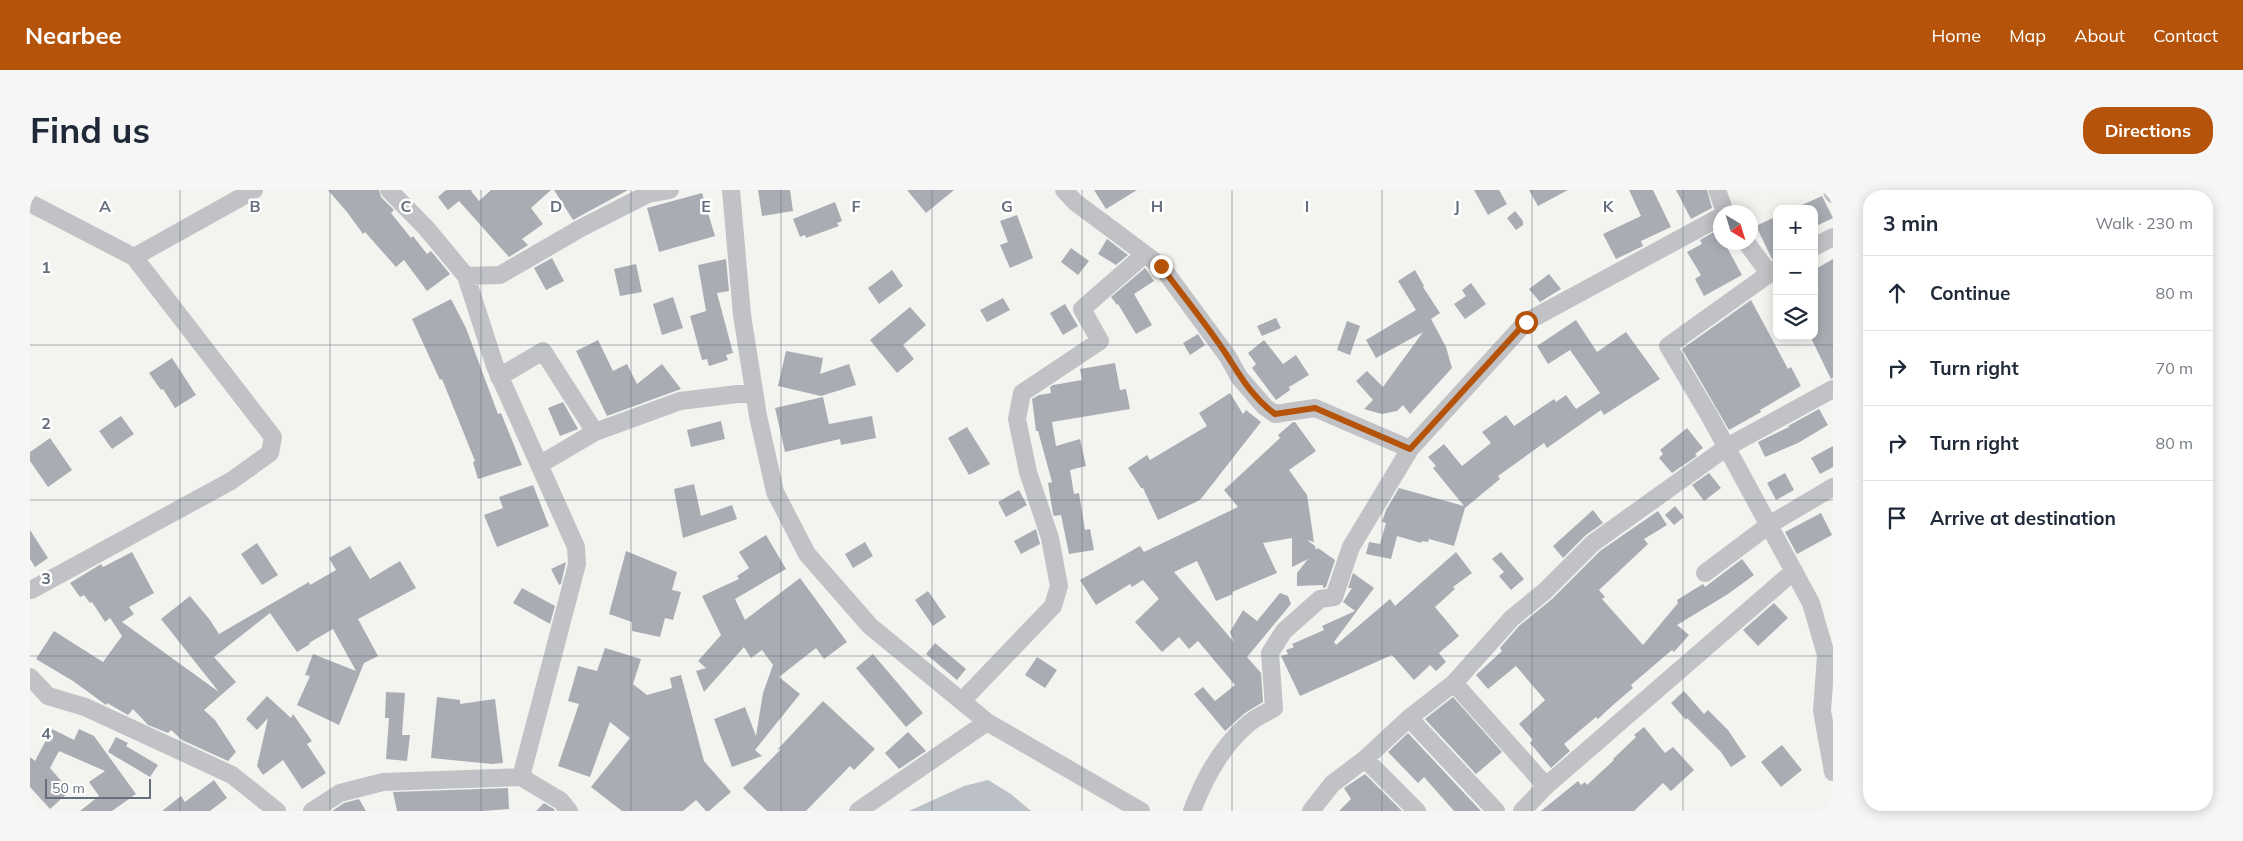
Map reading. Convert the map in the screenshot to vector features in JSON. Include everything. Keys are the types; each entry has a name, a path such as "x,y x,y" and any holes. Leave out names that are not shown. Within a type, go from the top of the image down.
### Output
{"street":[{"path":"134,258 254,190"},
{"path":"389,190 427,229 466,276 499,377 576,547 577,564 521,777"},
{"path":"466,276 500,275 580,228 648,194 670,190"},
{"path":"731,190 742,314 754,392 774,492 808,554 870,626 987,722 1141,811"},
{"path":"1064,190 1075,202 1161,266 1228,357 1239,377 1265,407 1275,414 1315,408 1410,449"},
{"path":"1717,190 1722,205"},
{"path":"1832,190 1833,194"},
{"path":"30,203 134,258 273,437 270,453 232,481 30,591"},
{"path":"1192,811 1198,794 1226,746 1249,723 1274,708 1270,654 1284,631 1320,599 1334,597 1351,547 1410,449 1526,322 1713,221"},
{"path":"1818,245 1833,237"},
{"path":"1753,250 1772,270 1668,346 1727,447 1812,603 1826,655 1828,684 1822,711 1833,772"},
{"path":"962,701 1053,606 1059,586 1050,538 1028,472 1017,419 1022,393 1100,342 1082,309 1145,254"},
{"path":"499,377 543,350 595,432"},
{"path":"1311,811 1332,784 1364,759 1409,718 1454,683 1512,618 1545,591 1593,543 1727,447 1833,389"},
{"path":"539,464 595,432 680,401 754,392"},
{"path":"1705,573 1769,525 1833,487"},
{"path":"1522,811 1546,786 1794,571"},
{"path":"30,677 48,696 85,707 232,775 277,811"},
{"path":"1454,683 1546,786"},
{"path":"1409,718 1496,811"},
{"path":"858,811 987,722"},
{"path":"1364,759 1417,811"},
{"path":"312,811 340,793 383,782 521,777 560,802 569,811"}],"shaded area":[{"path":"988,780 1011,794 1031,811 909,811 964,786"}],"building":[{"path":"328,190 379,190 381,197 394,210 391,213 411,238 413,236 427,254 431,251 450,274 427,291 404,260 396,267 365,232 363,234"},
{"path":"446,190 472,190 479,201 491,190 551,190 531,208 543,224 522,239 528,245 509,257 459,201 448,210 438,197"},
{"path":"554,190 628,190 573,220"},
{"path":"758,190 790,190 793,211 762,216"},
{"path":"907,190 954,190 926,213"},
{"path":"1094,190 1137,190 1106,209"},
{"path":"1474,190 1499,190 1507,204 1488,215"},
{"path":"1529,190 1568,190 1538,206"},
{"path":"1629,190 1653,190 1671,227 1641,241 1643,246 1616,259 1603,234 1641,216"},
{"path":"1676,190 1707,190 1712,208 1691,219"},
{"path":"702,193 715,236 659,252 647,208"},
{"path":"1822,196 1833,218 1818,225 1818,205 1802,205"},
{"path":"835,202 842,221 837,223 839,226 806,238 805,235 800,237 793,219"},
{"path":"1515,211 1523,221 1523,225 1516,230 1507,218"},
{"path":"1017,215 1033,258 1010,268 1000,245 1008,242 1000,221"},
{"path":"1773,218 1773,259 1758,230 1758,225"},
{"path":"1713,233 1713,250 1728,250 1742,275 1704,296 1695,279 1701,275 1687,252 1702,244 1700,240"},
{"path":"1107,239 1128,255 1116,265 1098,254"},
{"path":"1071,248 1089,261 1078,275 1061,262"},
{"path":"552,258 564,281 546,290 534,268"},
{"path":"726,259 729,291 717,293 733,353 726,355 728,360 709,366 707,359 702,360 690,316 706,311 698,265"},
{"path":"1833,259 1833,378 1831,379 1812,340 1818,340 1818,268"},
{"path":"636,264 642,292 620,296 614,269"},
{"path":"1145,268 1154,281 1134,294 1152,325 1136,334 1118,304 1111,297"},
{"path":"892,270 903,286 879,304 868,288"},
{"path":"1415,270 1423,287 1440,313 1431,319 1446,347 1452,368 1410,414 1403,405 1397,411 1382,414 1364,409 1373,400 1356,381 1367,371 1383,387 1423,332 1376,358 1366,340 1416,310 1398,281"},
{"path":"1549,274 1561,289 1540,302 1529,289"},
{"path":"1471,283 1486,304 1465,319 1454,304 1466,296 1462,290"},
{"path":"673,297 683,328 662,335 653,304"},
{"path":"1003,298 1010,310 987,322 980,310"},
{"path":"451,299 466,328 498,414 501,413 522,465 478,479 473,462 475,461 442,379 440,380 412,319"},
{"path":"1751,300 1788,369 1791,367 1801,386 1729,430 1682,349"},
{"path":"1065,304 1078,326 1063,335 1050,313"},
{"path":"910,307 926,325 903,345 914,359 897,373 870,340"},
{"path":"1276,318 1281,328 1262,336 1257,326"},
{"path":"1576,320 1597,352 1626,332 1660,379 1604,415 1601,410 1547,448 1544,443 1498,476 1500,479 1465,508 1454,546 1429,539 1428,542 1422,541 1421,543 1397,536 1391,559 1366,554 1369,542 1380,544 1386,523 1382,522 1386,510 1399,488 1464,506 1433,468 1436,466 1428,457 1444,444 1462,466 1491,443 1482,432 1506,415 1514,426 1554,399 1556,402 1566,395 1576,409 1600,393 1570,350 1548,364 1537,346"},
{"path":"1347,321 1360,326 1350,355 1337,350"},
{"path":"1198,334 1205,345 1190,355 1183,343"},
{"path":"598,340 613,371 627,364 637,384 662,364 681,389 607,416 576,351"},
{"path":"1264,340 1283,364 1296,355 1309,375 1289,387 1290,390 1276,400 1252,368 1256,364 1248,353"},
{"path":"786,351 823,358 820,374 849,364 856,385 821,396 778,386"},
{"path":"172,358 196,395 175,408 163,389 161,390 149,373"},
{"path":"1115,363 1120,390 1126,389 1130,409 1052,422 1056,446 1080,439 1086,466 1070,470 1074,494 1079,493 1085,530 1090,529 1094,550 1069,554 1061,515 1054,516 1053,514 1048,483 1052,482 1038,431 1036,431 1032,399 1039,395 1051,393 1050,387 1053,385 1082,380 1080,369"},
{"path":"1230,393 1243,414 1246,410 1261,422 1200,500 1158,520 1143,488 1141,488 1128,468 1147,455 1150,460 1207,426 1199,413"},
{"path":"823,397 829,424 872,416 876,438 841,445 840,439 785,452 775,408"},
{"path":"563,402 578,429 560,436 548,408"},
{"path":"1819,409 1828,425 1798,443 1765,457 1758,442 1789,427"},
{"path":"121,416 134,434 112,449 99,431"},
{"path":"721,421 725,439 691,447 687,430"},
{"path":"1295,422 1316,451 1289,470 1307,495 1314,542 1307,540 1315,546 1316,550 1318,548 1335,560 1326,587 1323,588 1323,585 1297,586 1297,573 1308,559 1292,567 1292,538 1263,543 1277,573 1232,592 1233,594 1216,601 1197,561 1174,572 1234,642 1230,632 1243,610 1257,621 1280,593 1288,596 1291,604 1247,657 1261,673 1263,702 1245,713 1225,731 1194,694 1203,687 1215,701 1235,685 1198,641 1189,649 1179,637 1162,652 1135,622 1159,599 1143,580 1132,587 1130,584 1096,605 1080,580 1140,546 1144,552 1238,507 1224,490 1280,438 1278,435"},
{"path":"967,427 990,464 969,475 948,438"},
{"path":"1687,428 1703,448 1695,454 1697,456 1672,473 1659,458 1663,454 1660,450"},
{"path":"50,438 72,470 48,487 30,461 30,452"},
{"path":"1833,446 1833,467 1820,474 1811,458"},
{"path":"1709,473 1721,488 1704,501 1692,485"},
{"path":"1785,473 1794,490 1776,500 1767,483"},
{"path":"694,484 701,516 732,505 737,519 683,538 674,489"},
{"path":"533,485 549,526 497,547 484,515 503,508 499,497"},
{"path":"1019,490 1027,505 1006,517 998,502"},
{"path":"1675,506 1684,517 1674,525 1665,515"},
{"path":"1593,510 1603,523 1586,535 1563,558 1553,546"},
{"path":"1658,511 1667,525 1644,539 1648,544 1599,590 1605,597 1602,599 1643,645 1678,603 1677,600 1703,584 1705,587 1742,559 1754,575 1728,594 1677,625 1689,635 1674,652 1672,650 1631,685 1633,688 1598,719 1596,717 1564,744 1570,751 1551,768 1530,743 1533,740 1519,724 1545,700 1516,666 1488,689 1476,675 1502,651 1500,648 1519,626 1552,599 1600,551"},
{"path":"1821,513 1832,535 1797,554 1785,532"},
{"path":"1036,529 1040,544 1021,554 1014,541"},
{"path":"30,530 48,558 35,567 30,559"},
{"path":"766,535 786,569 735,599 745,620 800,578 847,642 824,659 816,648 779,677 800,694 755,750 762,756 732,767 714,719 745,707 756,736 763,693 773,665 762,650 751,658 744,647 704,692 696,671 706,668 698,661 721,635 702,596 739,579 737,576 749,568 739,552"},
{"path":"865,542 873,556 853,568 845,554"},
{"path":"257,543 278,575 262,585 241,554"},
{"path":"350,546 370,579 400,561 416,588 358,619 378,656 364,663 339,725 297,705 310,676 305,675 313,654 356,671 333,629 297,652 270,613 214,657 236,682 204,710 215,720 236,752 228,761 182,740 171,730 168,733 148,725 133,709 128,715 107,703 106,705 73,681 36,659 54,631 103,662 122,636 110,618 105,622 92,602 90,603 84,595 80,597 70,583 101,564 103,567 132,552 154,593 129,607 134,614 122,622 219,692 161,619 190,596 219,634 309,582 310,585 336,570 329,558"},
{"path":"626,551 677,572 672,590 681,592 673,620 665,618 660,637 632,631 632,622 609,614"},
{"path":"1456,552 1472,573 1453,587 1455,589 1435,607 1459,636 1439,653 1446,662 1436,671 1430,665 1414,680 1392,655 1300,696 1281,656 1288,654 1286,650 1294,647 1292,644 1324,630 1322,626 1355,611 1343,602 1352,588 1348,588 1353,573 1374,588 1334,642 1336,645 1390,599 1395,606"},
{"path":"1501,552 1524,579 1511,590 1499,576 1504,572 1492,559"},
{"path":"566,562 561,584 559,585 551,569"},
{"path":"522,588 555,606 550,624 513,603"},
{"path":"928,591 946,617 933,626 915,600"},
{"path":"1774,603 1788,618 1758,646 1743,630"},
{"path":"935,643 966,669 957,680 926,654"},
{"path":"605,648 641,659 633,684 647,695 672,688 670,678 681,675 704,761 731,792 709,811 706,811 696,800 683,811 622,811 591,787 630,738 610,722 590,777 558,766 579,704 568,701 578,666 597,671"},
{"path":"873,654 923,713 906,727 856,668"},
{"path":"1037,657 1057,670 1045,688 1025,675"},
{"path":"1684,691 1704,714 1708,710 1728,730 1746,757 1731,767 1721,752 1687,718 1686,720 1671,703"},
{"path":"386,692 405,693 402,735 410,735 407,761 386,759 389,718 385,718"},
{"path":"267,696 291,718 293,714 312,741 307,744 326,773 302,789 283,760 263,775 257,766 268,718 257,730 246,719"},
{"path":"437,697 460,700 460,704 495,699 503,763 492,764 431,758"},
{"path":"1453,697 1502,752 1476,774 1425,719"},
{"path":"823,701 875,749 854,770 850,766 806,811 767,811 743,788 782,748 777,750"},
{"path":"1644,727 1665,753 1673,747 1694,770 1671,791 1663,783 1634,811 1541,811 1578,781 1581,785 1585,782 1587,785 1614,760 1636,737 1634,735"},
{"path":"52,729 74,740 79,729 94,736 136,794 112,811 80,811 99,796 89,782 105,771 59,751 50,768 70,791 50,809 30,787 30,757 35,761"},
{"path":"908,732 926,751 899,769 885,753"},
{"path":"1408,733 1481,811 1454,811 1424,777 1418,783 1388,752"},
{"path":"116,737 128,743 126,746 158,765 150,777 108,752"},
{"path":"1782,745 1802,770 1781,787 1761,762"},
{"path":"1365,774 1402,811 1339,811 1351,799 1344,788"},
{"path":"214,780 227,798 210,811 162,811 181,796 185,802"},
{"path":"508,788 509,809 483,811 397,811 393,792"},
{"path":"359,799 366,811 332,811 344,803"},
{"path":"544,803 554,809 555,811 536,811"}],"route":[{"path":"1161,266 1228,357 1239,377 1265,407 1275,414 1315,408 1410,449 1526,322"}]}
